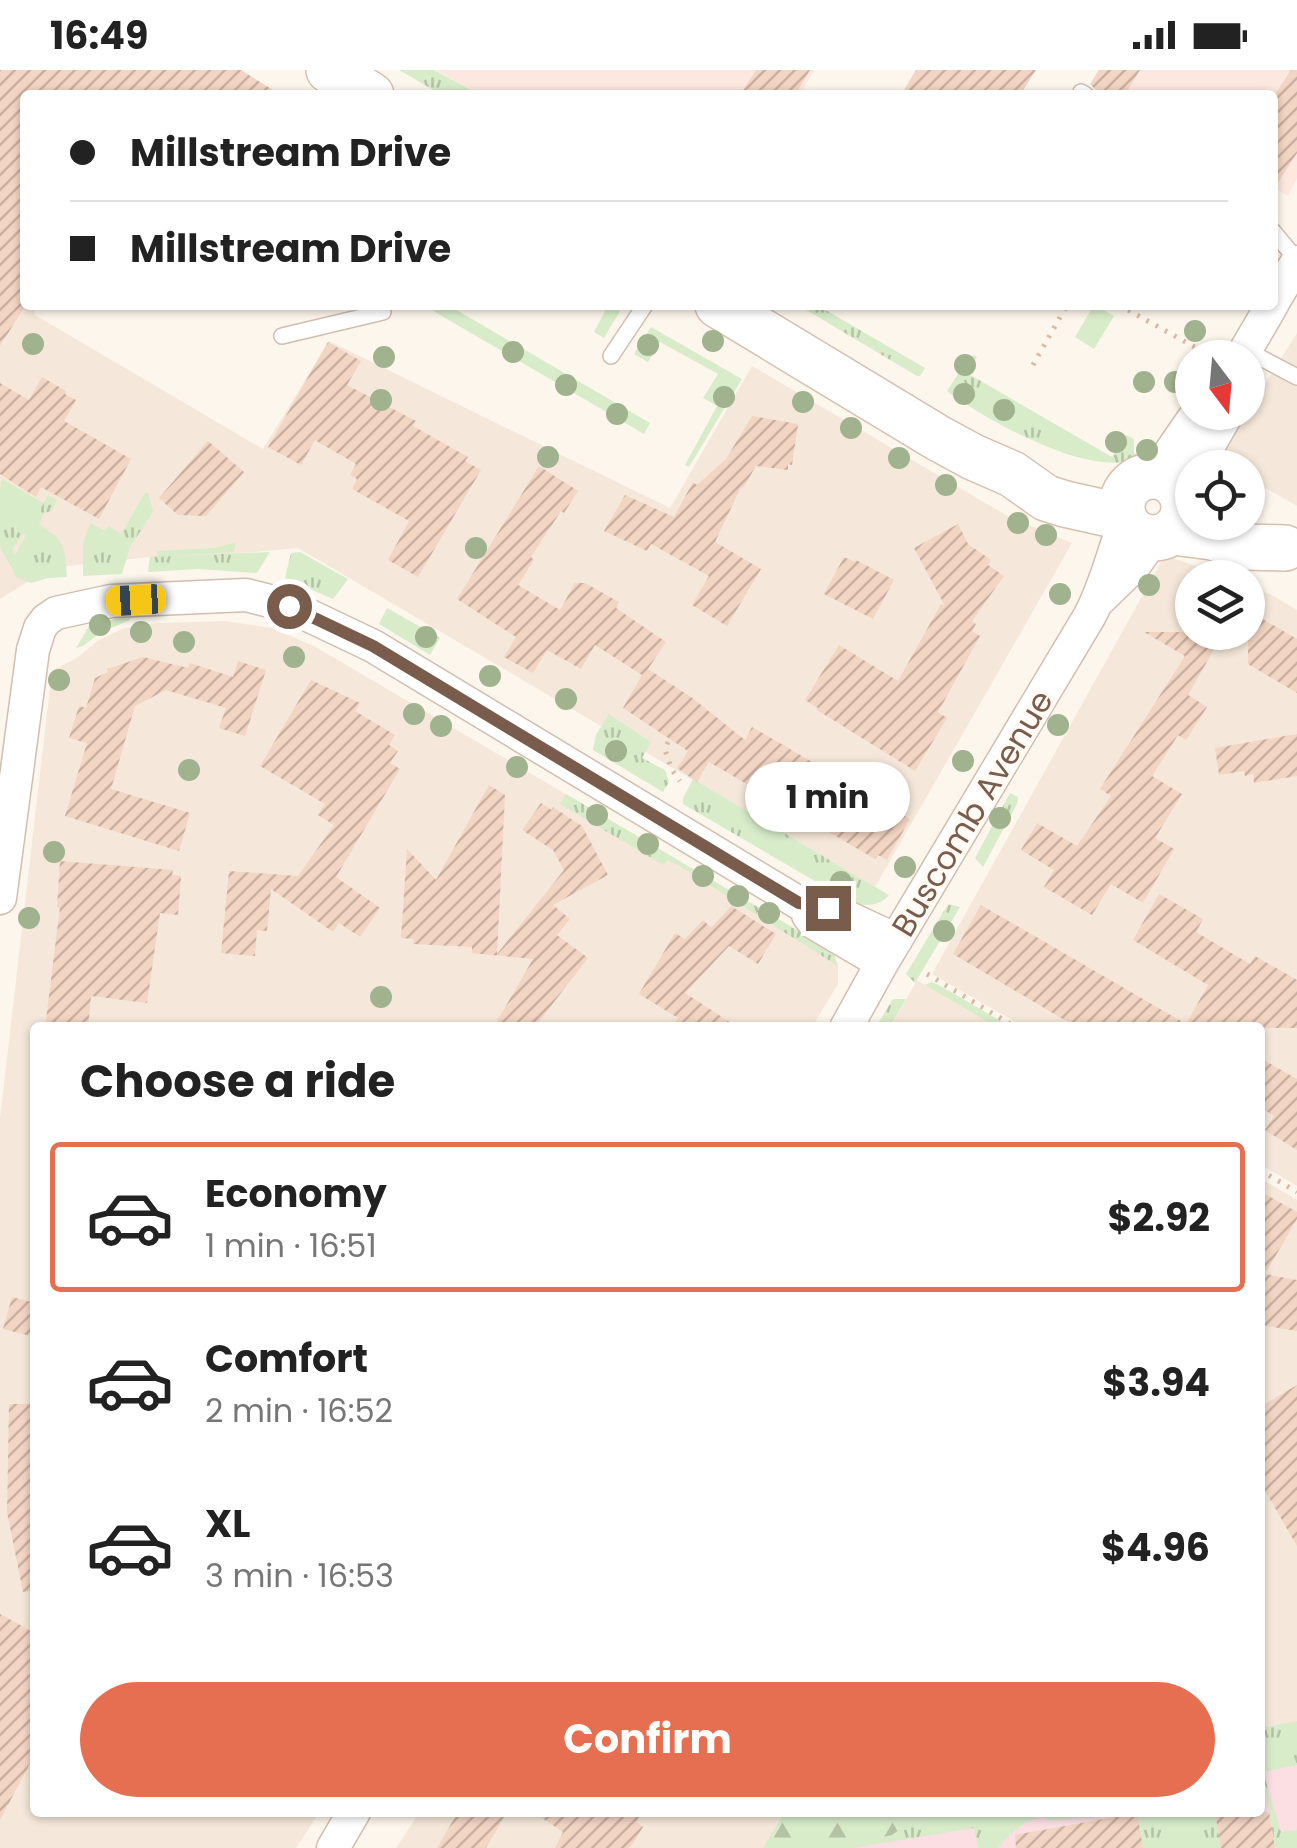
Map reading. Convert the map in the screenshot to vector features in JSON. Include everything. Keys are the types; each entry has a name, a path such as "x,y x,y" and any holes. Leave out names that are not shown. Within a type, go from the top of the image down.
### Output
{"main road":[{"path":"329,70 363,90"},
{"path":"730,310 938,438 1012,474 1056,473 1164,500 1212,537 1248,548 1291,551"},
{"path":"1265,527 1291,551"}],"street":[{"path":"1278,294 1297,261"},
{"path":"1244,340 1267,310"},
{"name":"Buscomb Avenue","path":"849,1022 1098,600 1134,566 1191,430"},
{"name":"Buscomb Avenue","path":"1164,500 1215,430"},
{"path":"0,898 33,650 46,620 65,609 111,601 246,595 289,606 373,646 799,903 828,908 889,952"},
{"path":"333,1848 351,1817"}],"lane":[{"path":"1278,237 1297,261"},
{"path":"611,356 642,310"},
{"path":"282,336 382,312"},
{"path":"1265,366 1297,377"}],"path":[{"path":"1033,365 1064,310"},
{"path":"1131,310 1200,340"},
{"path":"668,742 665,750 680,780"},
{"path":"927,974 1008,1022"},
{"path":"1265,1173 1297,1192"}],"shaded area":[{"path":"435,70 814,70 803,90 470,90"},
{"path":"1099,70 1297,70 1297,179 1288,196 1278,190 1278,90 1110,90 1093,80"},
{"path":"0,296 20,310 34,310 35,315 263,449 329,341 670,508 752,366 1011,518 1072,543 875,887 298,548 50,568 0,599"},
{"path":"1297,333 1297,506 1265,488 1265,450 1223,450 1236,430 1265,430 1265,384"},
{"path":"1165,555 1179,560 1175,560 1175,650 1265,650 1265,592 1297,610 1297,1186 1265,1167 1265,1022 1015,1022 932,974"},
{"path":"225,621 271,628 314,646 824,946 834,955 838,984 815,1022 30,1022 30,1817 316,1817 296,1848 0,1848 0,1118 51,679 57,668 99,640 124,628"},
{"path":"917,980 988,1022 893,1022"},
{"path":"1265,1181 1297,1200 1297,1721 1265,1727"},
{"path":"1297,1721 1297,1848 763,1848 782,1817 1265,1817 1265,1727"},
{"path":"416,1817 782,1817 763,1848 396,1848"}],"green space":[{"path":"399,70 434,70 471,90 433,90"},
{"path":"432,310 457,310 650,423 644,434"},
{"path":"806,310 826,310 925,368 917,376"},
{"path":"1091,310 1103,310 1114,316 1094,349 1075,337"},
{"path":"605,311 620,311 604,338 594,332"},
{"path":"651,327 742,379 689,467 685,465 717,406 703,398 718,374 660,342 648,362 634,354"},
{"path":"974,355 977,357 967,373 1112,457 1126,435 1134,439 1134,453 1139,457 1120,462 1096,461 1069,454 1012,431 964,403 947,391"},
{"path":"2,479 43,503 27,535 14,531 29,506 0,488"},
{"path":"0,488 30,506 14,530 23,534 12,550 15,555 48,495 57,500 39,524 62,546 67,577 31,583 17,578 0,547"},
{"path":"145,493 153,512 130,547 122,574 83,576 83,544 90,523 105,531 109,526 121,534"},
{"path":"236,542 234,552 157,557 157,551 216,548"},
{"path":"270,552 257,573 148,570 150,557"},
{"path":"300,552 348,579 333,599 285,578 291,553"},
{"path":"387,608 440,638 430,655 379,624"},
{"path":"130,616 130,620 76,648 89,626"},
{"path":"609,714 651,742 642,758 665,770 669,782 663,792 593,750 596,735"},
{"path":"693,779 889,895 870,905 849,901 683,804"},
{"path":"1010,793 1018,797 1017,804 983,867 975,858"},
{"path":"566,794 824,946 834,955 838,966 676,864 668,860 663,865 560,804"},
{"path":"948,904 960,907 915,983 906,974"},
{"path":"925,985 939,985 1002,1022 988,1022"},
{"path":"893,999 906,999 893,1022 879,1022"},
{"path":"1297,1721 1297,1765 1265,1771 1265,1727"},
{"path":"1265,1779 1281,1832 1297,1830 1297,1848 1275,1848"},
{"path":"781,1817 927,1817 892,1835 839,1848 763,1848"},
{"path":"937,1817 969,1817 952,1823"},
{"path":"1041,1817 1018,1827 998,1848 978,1848 974,1828 839,1848 892,1835 926,1818"},
{"path":"1045,1817 1099,1817 1049,1821"},
{"path":"1138,1817 1216,1817 1221,1848 1143,1848"}],"building":[{"path":"0,70 241,70 273,90 20,90 22,310 0,346"},
{"path":"756,70 810,70 798,90 743,90"},
{"path":"916,70 1036,70 1023,90 904,90"},
{"path":"1099,70 1140,70 1128,90 1095,90 1090,84"},
{"path":"1291,70 1297,70 1297,153 1278,183 1278,90"},
{"path":"328,342 361,361 347,385 416,421 413,426 468,457 465,461 481,470 418,577 388,560 409,521 352,489 357,479 350,475 356,464 315,440 301,465 268,447"},
{"path":"42,377 76,400 64,421 131,459 99,519 41,487 36,497 0,474 0,383 29,400"},
{"path":"752,416 798,424 792,465 788,464 788,470 756,466 741,487 715,542 761,569 727,626 692,605 709,576 651,544 647,551 604,531 625,495 674,517 693,482 697,485 726,459"},
{"path":"208,441 244,472 206,516 178,515 159,498"},
{"path":"539,466 578,491 531,557 534,560 518,585 560,610 575,583 585,583 619,602 616,608 666,642 648,669 745,740 752,727 910,819 887,860 878,855 875,859 709,762 697,782 677,768 688,751 623,708 642,675 595,645 581,669 547,650 533,673 504,657 516,637 457,599"},
{"path":"958,524 968,544 991,560 988,565 1004,576 972,621 976,624 972,631 980,636 938,712 947,718 915,771 805,700 839,645 898,681 941,604 945,606 914,548"},
{"path":"844,557 894,580 873,619 824,594"},
{"path":"1265,620 1297,639 1297,693 1248,664 1248,650 1265,650"},
{"path":"1144,632 1175,632 1175,650 1214,650 1188,695 1207,707 1186,740 1178,735 1152,776 1182,794 1155,838 1174,849 1143,903 1111,884 1092,915 1044,887 1054,870 1021,850 1037,823 1077,846 1111,796 1100,789 1185,656"},
{"path":"143,657 188,668 190,663 233,677 238,661 266,670 245,736 219,728 226,708 166,690 135,706 111,789 190,813 179,851 65,816 87,743 69,738 79,706 86,708 95,678 107,669"},
{"path":"311,680 360,703 355,711 395,735 389,745 398,751 390,763 400,769 336,877 380,908 360,937 339,923 333,932 271,889 267,931 257,930 255,956 221,953 229,871 298,876 334,825 318,815 325,804 260,766"},
{"path":"1297,734 1297,776 1254,783 1253,774 1245,776 1244,771 1219,775 1215,748"},
{"path":"489,785 505,795 497,954 564,870 553,850 522,830 541,803 582,826 608,875 553,905 570,919 557,935 588,958 539,1022 496,1022 533,959 472,953 472,947 413,944 414,939 401,938 407,849 436,880"},
{"path":"60,861 173,870 172,875 181,876 178,915 160,913 147,1003 91,996 89,1022 46,1022"},
{"path":"1159,894 1203,919 1196,932 1250,964 1255,956 1297,980 1297,1028 1265,1028 1265,1022 1187,1022 1208,985 1133,940"},
{"path":"981,905 1183,1022 1068,1022 953,954"},
{"path":"731,906 776,934 758,964 729,946 685,993 730,1022 676,1022 678,1018 639,994 675,933 685,939 703,920 711,928"},
{"path":"1265,1061 1297,1079 1297,1150 1265,1130 1274,1116 1265,1110"},
{"path":"1265,1194 1297,1212 1297,1219 1265,1274"},
{"path":"1265,1274 1297,1280 1297,1331 1265,1326"},
{"path":"12,1297 30,1302 30,1336 3,1329"},
{"path":"1297,1385 1297,1546 1265,1491 1265,1404"},
{"path":"9,1404 30,1404 30,1591 23,1592 7,1512"},
{"path":"0,1614 30,1630 30,1763 0,1820"},
{"path":"1265,1812 1269,1812 1275,1848 1221,1848 1216,1817 1265,1817"},
{"path":"455,1817 504,1817 486,1848 437,1848"},
{"path":"540,1817 639,1817 636,1822 643,1827 630,1848 555,1848 563,1832"},
{"path":"1115,1817 1138,1817 1143,1848 1016,1848 1015,1835"}],"route":[{"path":"289,606 373,646 799,903 828,908"}]}
